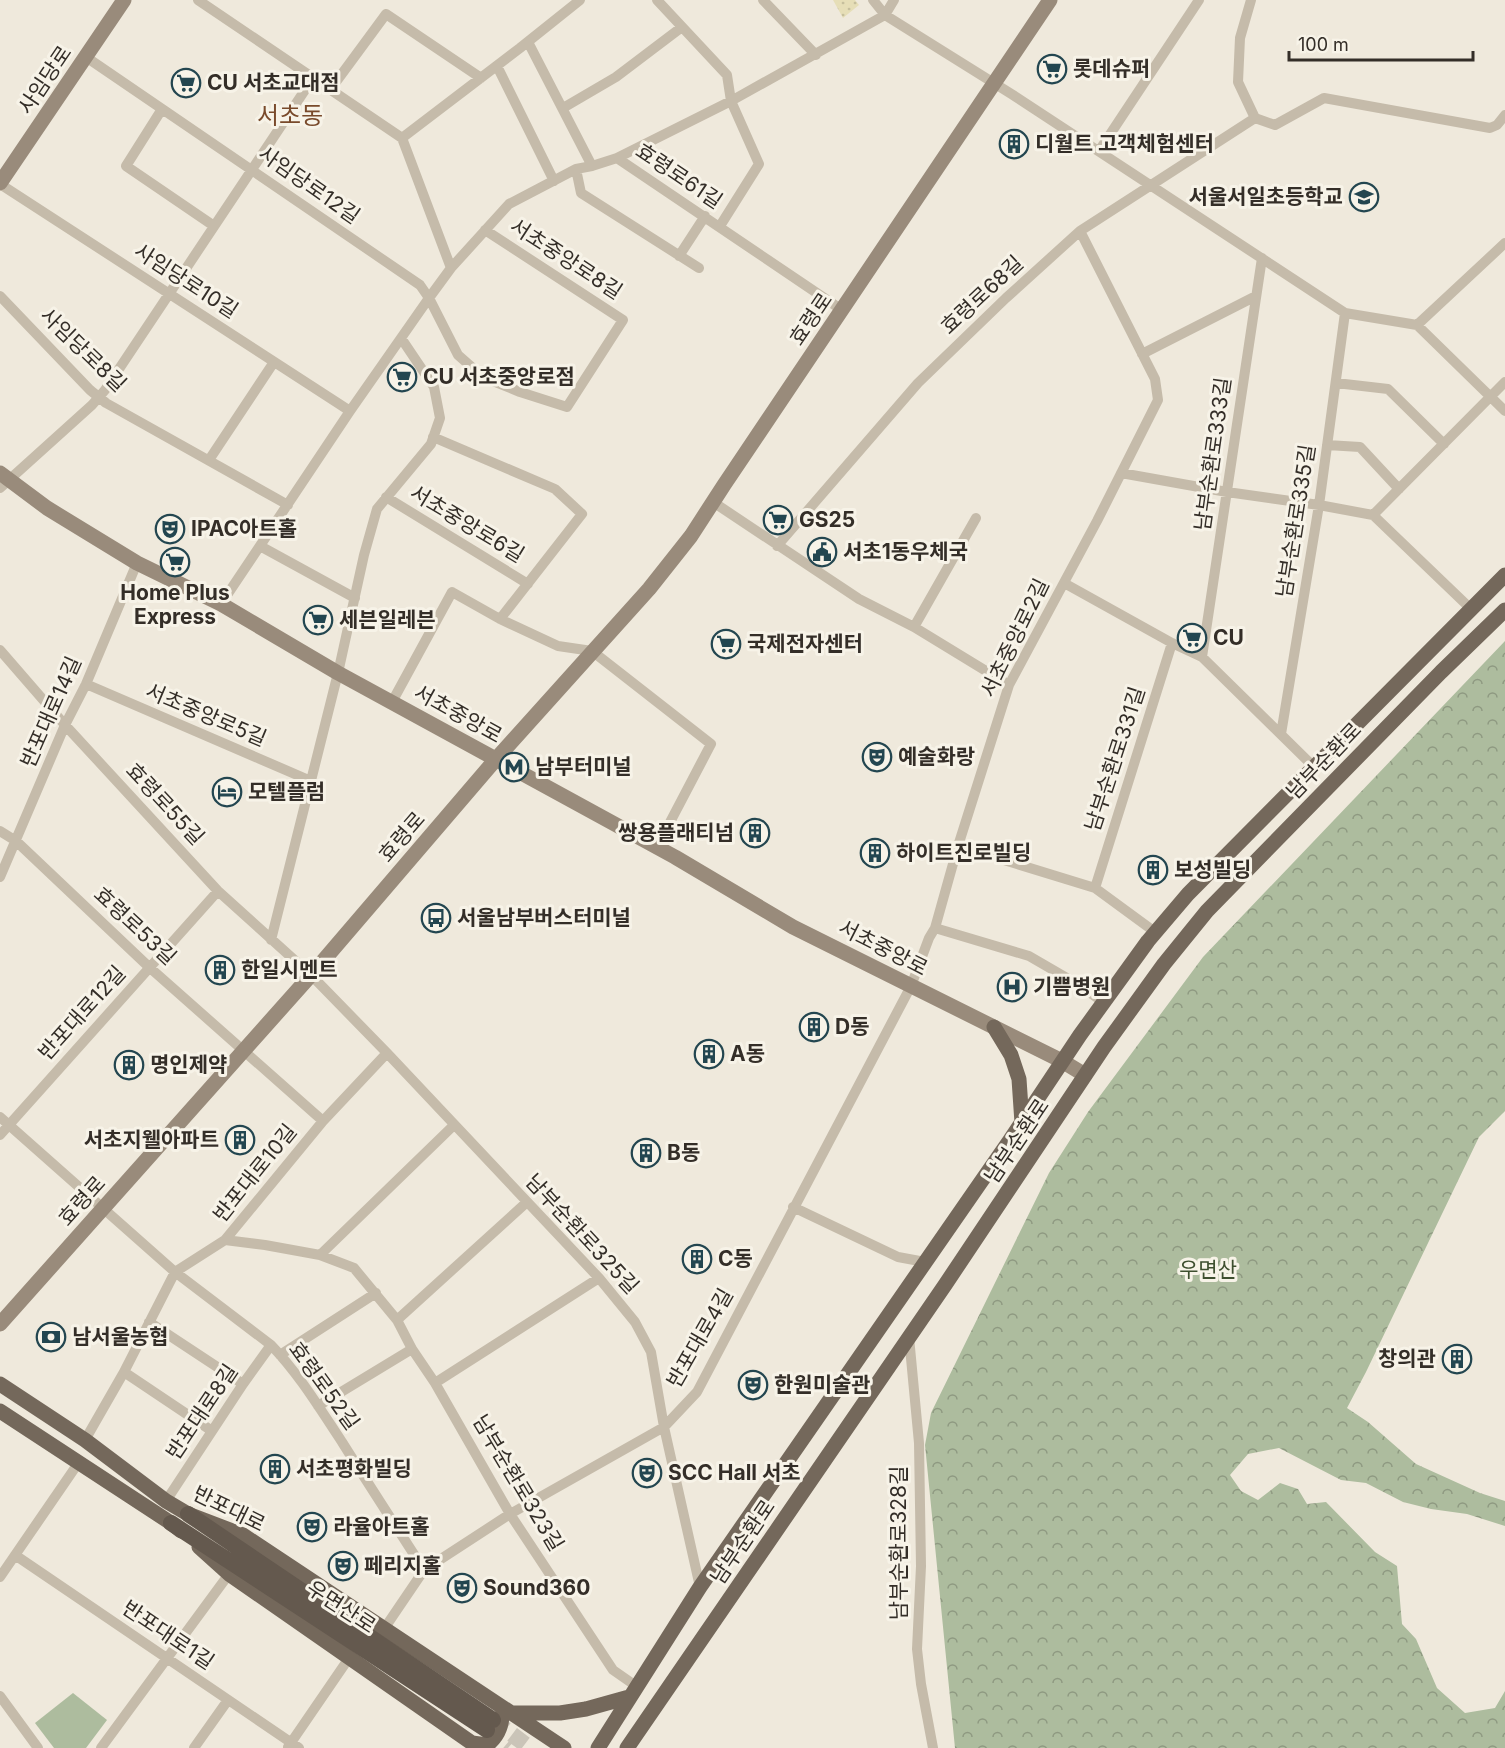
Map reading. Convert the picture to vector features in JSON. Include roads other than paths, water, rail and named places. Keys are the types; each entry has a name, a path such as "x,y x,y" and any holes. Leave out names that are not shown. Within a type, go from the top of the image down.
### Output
{"highway":[{"name":"우면산로","path":"188,1514 498,1718"},
{"name":"우면산로","path":"171,1523 498,1718"}],"main road":[{"name":"사임당로","path":"0,183 124,0"},
{"name":"효령로","path":"0,1324 311,975 496,759 649,589 691,536 1050,0"},
{"name":"서초중앙로","path":"3,481 137,563 222,604 338,673 657,847 793,927 1085,1075"},
{"name":"남부순환로","path":"598,1748 700,1587 1022,1123 1103,1002 1155,932 1188,894 1505,575"},
{"name":"남부순환로","path":"627,1748 1145,988 1207,911 1441,672 1505,610"},
{"path":"994,1027 1011,1055 1019,1079 1022,1123"},
{"path":"1010,1140 1031,1155"},
{"name":"반포대로","path":"0,1383 85,1440 166,1501 188,1514 243,1535 384,1629 498,1718 564,1748"},
{"name":"반포대로","path":"0,1410 171,1523 229,1574 471,1747"},
{"path":"471,1747 487,1745 491,1742 501,1727 498,1718 560,1713 596,1707 633,1692"}],"street":[{"path":"198,0 402,138 451,268"},
{"path":"402,138 580,0"},
{"path":"657,0 727,75 731,101"},
{"path":"763,0 816,55"},
{"path":"873,0 885,15 1152,185 1345,313 1417,325 1505,411"},
{"name":"서초중앙로8길","path":"222,604 350,411 429,298 451,268 509,204 576,169 617,158 731,101 885,15 894,0"},
{"path":"1099,151 1200,0"},
{"path":"1251,0 1240,38 1238,82 1255,117 1275,125 1324,98 1490,128 1497,125 1505,115"},
{"path":"330,90 386,14 481,78"},
{"path":"563,108 616,77 682,27"},
{"path":"528,42 592,166"},
{"name":"사임당로12길","path":"86,57 420,285 429,298"},
{"path":"497,66 554,181"},
{"path":"3,481 105,390 313,78"},
{"name":"효령로61길","path":"720,226 759,165 731,101"},
{"path":"162,109 126,166 214,226"},
{"name":"효령로68길","path":"777,546 918,383 1080,231 1255,117"},
{"name":"효령로61길","path":"617,158 842,310"},
{"path":"576,169 581,193 699,268"},
{"name":"사임당로10길","path":"0,183 350,411"},
{"path":"679,256 705,216"},
{"name":"서초중앙로8길","path":"429,298 458,355 483,377 567,407 623,320 485,230"},
{"name":"서초중앙로2길","path":"911,986 934,928 1009,686 1158,400 1155,379 1080,231"},
{"path":"1417,325 1505,243"},
{"name":"남부순환로333길","path":"1202,657 1262,258"},
{"name":"사임당로8길","path":"0,296 106,403 288,505"},
{"path":"1142,354 1256,296"},
{"name":"남부순환로335길","path":"1281,734 1319,505 1345,313"},
{"name":"서초중앙로6길","path":"338,673 364,555 377,509 431,444 440,418 434,387 401,338"},
{"path":"209,460 274,362"},
{"path":"1373,515 1505,382"},
{"path":"1336,384 1388,389 1444,444"},
{"path":"433,437 555,489 582,514 500,619"},
{"path":"1327,445 1360,447 1399,489"},
{"path":"1121,473 1373,515 1471,609"},
{"name":"서초중앙로6길","path":"386,497 528,584"},
{"path":"713,502 859,599 914,627 1009,686"},
{"path":"914,627 976,518"},
{"path":"260,546 355,598"},
{"name":"반포대로14길","path":"0,877 64,725 86,684 137,563"},
{"path":"1064,583 1172,643 1202,657 1314,767"},
{"path":"392,702 452,592 500,619 558,646 592,651 711,744 657,847"},
{"name":"남부순환로331길","path":"1095,888 1172,643"},
{"name":"효령로55길","path":"0,650 64,725 218,891 311,975"},
{"path":"271,940 338,673"},
{"name":"서초중앙로5길","path":"86,684 311,781"},
{"name":"효령로53길","path":"0,831 16,842 149,967 243,1050"},
{"path":"958,846 1095,888 1155,932"},
{"name":"반포대로12길","path":"0,1135 5,1121 218,891"},
{"path":"934,928 1029,956 1103,1002"},
{"name":"남부순환로325길","path":"311,975 599,1278 635,1322 651,1352 664,1427 700,1587"},
{"name":"반포대로4길","path":"384,1629 424,1570 510,1514 664,1427 697,1392 911,986"},
{"path":"243,1050 323,1121"},
{"name":"반포대로10길","path":"85,1440 124,1372 175,1272 225,1240 323,1121 387,1053"},
{"name":"효령로52길","path":"5,1121 175,1272 280,1355 318,1406 424,1570"},
{"path":"320,1255 454,1125"},
{"path":"397,1320 527,1202"},
{"path":"793,1207 898,1257 925,1262"},
{"name":"남부순환로323길","path":"225,1240 320,1255 354,1268 397,1320 510,1514 613,1670 633,1692"},
{"path":"435,1383 599,1278"},
{"path":"280,1355 376,1293"},
{"path":"149,1322 243,1384"},
{"name":"남부순환로328길","path":"909,1337 919,1443 921,1566 917,1648 933,1748"},
{"name":"반포대로8길","path":"166,1501 243,1384 271,1346"},
{"path":"318,1406 412,1348"},
{"path":"124,1372 212,1431"},
{"path":"0,1577 79,1462"},
{"name":"반포대로1길","path":"15,1555 167,1657 292,1746"},
{"path":"101,1748 229,1574"},
{"path":"292,1746 349,1658"},
{"path":"0,1696 39,1748"},
{"path":"194,1748 228,1700"}],"tunnel":[{"path":"493,1720 530,1748"},
{"path":"487,1730 508,1748"}],"place":[{"name":"롯데슈퍼","path":"1052,69"},
{"name":"CU 서초교대점","path":"186,83"},
{"name":"디월트 고객체험센터","path":"1014,144"},
{"name":"서울서일초등학교","path":"1364,197"},
{"name":"CU 서초중앙로점","path":"402,377"},
{"name":"GS25","path":"778,520"},
{"name":"IPAC아트홀","path":"170,529"},
{"name":"서초1동우체국","path":"822,552"},
{"name":"Home Plus Express","path":"175,562"},
{"name":"세븐일레븐","path":"318,620"},
{"name":"CU","path":"1192,638"},
{"name":"국제전자센터","path":"726,644"},
{"name":"예술화랑","path":"877,757"},
{"name":"남부터미널","path":"514,767"},
{"name":"모텔플럼","path":"227,792"},
{"name":"쌍용플래티넘","path":"755,833"},
{"name":"하이트진로빌딩","path":"875,853"},
{"name":"보성빌딩","path":"1153,870"},
{"name":"서울남부버스터미널","path":"436,918"},
{"name":"한일시멘트","path":"220,970"},
{"name":"기쁨병원","path":"1012,987"},
{"name":"D동","path":"814,1027"},
{"name":"A동","path":"709,1054"},
{"name":"명인제약","path":"129,1065"},
{"name":"서초지웰아파트","path":"240,1140"},
{"name":"B동","path":"646,1153"},
{"name":"C동","path":"697,1259"},
{"name":"남서울농협","path":"51,1337"},
{"name":"창의관","path":"1457,1359"},
{"name":"한원미술관","path":"753,1385"},
{"name":"서초평화빌딩","path":"275,1469"},
{"name":"SCC Hall 서초","path":"647,1473"},
{"name":"라율아트홀","path":"312,1527"},
{"name":"페리지홀","path":"343,1566"},
{"name":"Sound360","path":"462,1588"}],"district":[{"name":"서초동","path":"290,116"}],"park label":[{"name":"우면산","path":"1208,1270"}]}
